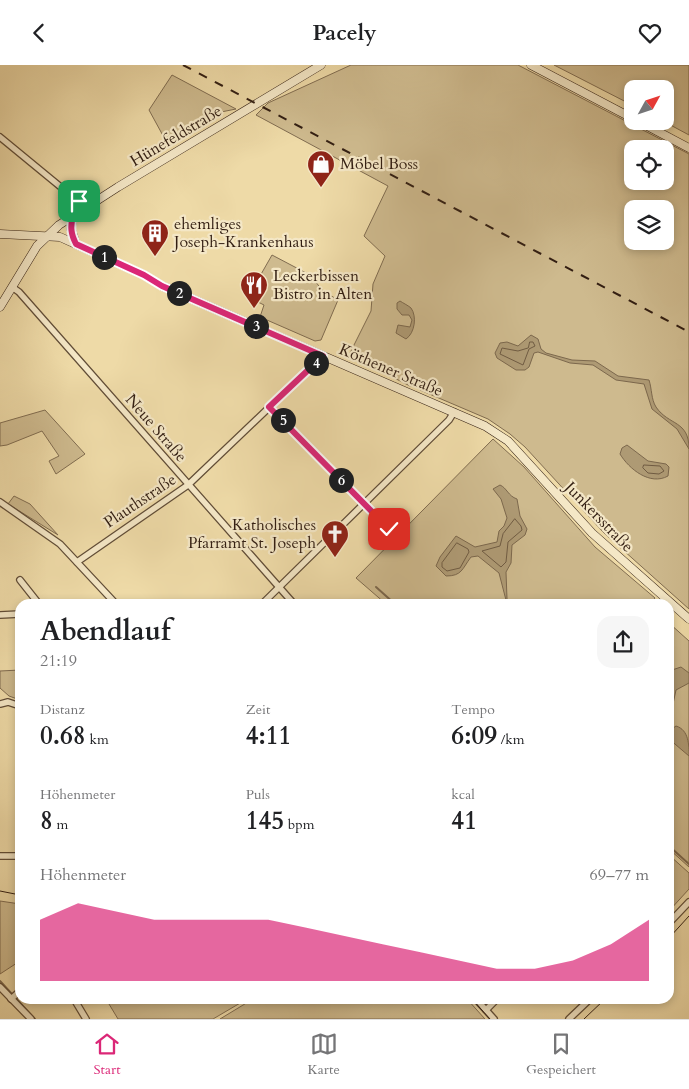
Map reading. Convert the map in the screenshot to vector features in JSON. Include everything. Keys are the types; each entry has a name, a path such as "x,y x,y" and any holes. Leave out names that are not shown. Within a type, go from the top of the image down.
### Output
{"main road":[{"name":"Hünefeldstraße","path":"0,307 34,251 47,235 84,209 322,65"},
{"path":"531,65 624,115"},
{"path":"655,130 689,148"},
{"path":"73,216 70,229 76,244"},
{"name":"Köthener Straße","path":"0,234 60,237 144,275 162,286 493,430"},
{"name":"Junkersstraße","path":"493,430 517,449 602,543 666,599"},
{"name":"Junkersstraße","path":"674,606 689,619"}],"street":[{"path":"0,137 79,201 84,209"},
{"name":"Neue Straße","path":"12,287 19,292 290,599"},
{"name":"Plauthstraße","path":"77,562 188,485 323,356"},
{"path":"269,407 389,529"},
{"path":"267,599 363,502 449,420 454,412"},
{"path":"0,502 51,536 111,599"},
{"path":"20,580 35,599"},
{"path":"0,615 15,614"},
{"path":"0,704 8,702 15,704"},
{"path":"0,856 15,856"},
{"path":"674,918 689,902"},
{"path":"0,987 15,994"},
{"path":"22,1004 31,1019"},
{"path":"77,1004 86,1019"},
{"path":"481,1004 494,1019"},
{"path":"486,1010 492,1004"},
{"path":"569,1019 585,1004"}],"shaded area":[{"path":"351,65 518,65 624,120 624,130 643,130 662,140 624,140 624,190 674,190 674,146 689,154 689,609 604,533 525,447 510,434 488,419 420,390 415,385 410,386 349,355 371,311 373,284 385,256 364,236 388,186 256,115 268,103"},
{"path":"554,65 689,65 689,135 674,127 674,80 624,80 624,101"},
{"path":"172,75 236,109 221,112 167,143 149,110"},
{"path":"272,255 310,275 323,291 338,300 321,340 315,341 260,317 264,305 248,297"},
{"path":"45,410 85,454 56,474 49,461 59,456 42,431 0,446 0,423"},
{"path":"493,439 524,467 595,547 655,598 380,599 356,578"},
{"path":"14,496 30,504 58,535 8,504"},
{"path":"674,628 689,641 689,867 674,854"},
{"path":"15,670 15,698 9,696 0,688 0,671"},
{"path":"674,860 689,873 689,889 674,906"},
{"path":"0,901 15,903 15,964 0,974"},
{"path":"109,1004 238,1004 213,1019 118,1019"},
{"path":"245,1004 472,1004 485,1019 220,1019"}],"water":[{"path":"400,301 411,308 414,315 413,329 406,339 396,333 398,325 410,327 412,320 409,315 402,315 397,309 397,303"},
{"path":"531,335 538,339 541,349 546,353 572,360 595,361 618,376 649,380 656,407 686,433 689,449 677,429 652,409 644,384 616,380 593,365 570,363 538,352 534,353 529,367 525,370 516,370 497,358 495,353 500,343 507,342 518,346"},
{"path":"627,445 648,461 666,464 669,467 668,476 654,479 634,470 620,454 622,448"},
{"path":"500,485 517,499 520,516 527,529 525,535 512,545 511,563 506,572 507,599 499,573 478,556 471,557 459,573 451,576 446,576 436,566 440,557 456,536 475,547 497,542 499,531 504,526 507,518 501,499 493,489"},
{"path":"681,667 689,673 689,683 676,690 674,699 674,669"},
{"path":"676,726 680,728 686,734 689,756 674,743 674,727"}],"waterway":[{"path":"376,587 389,599"},
{"path":"674,850 689,864"},
{"path":"0,981 15,997"},
{"path":"21,1004 35,1019"}],"tram line":[{"path":"0,891 15,894"},
{"path":"674,932 689,916"},
{"path":"476,1004 490,1019"},
{"path":"584,1019 600,1004"}],"railway":[{"path":"183,65 689,332"}],"place":[{"name":"Möbel Boss","path":"321,188"},
{"name":"ehemliges Joseph-Krankenhaus","path":"155,257"},
{"name":"Leckerbissen Bistro in Alten","path":"254,309"},
{"name":"Katholisches Pfarramt St. Joseph","path":"335,558"}],"route":[{"path":"79,201 84,209 73,216 70,229 76,244 144,275 162,286 323,356 269,407 389,529"}]}
